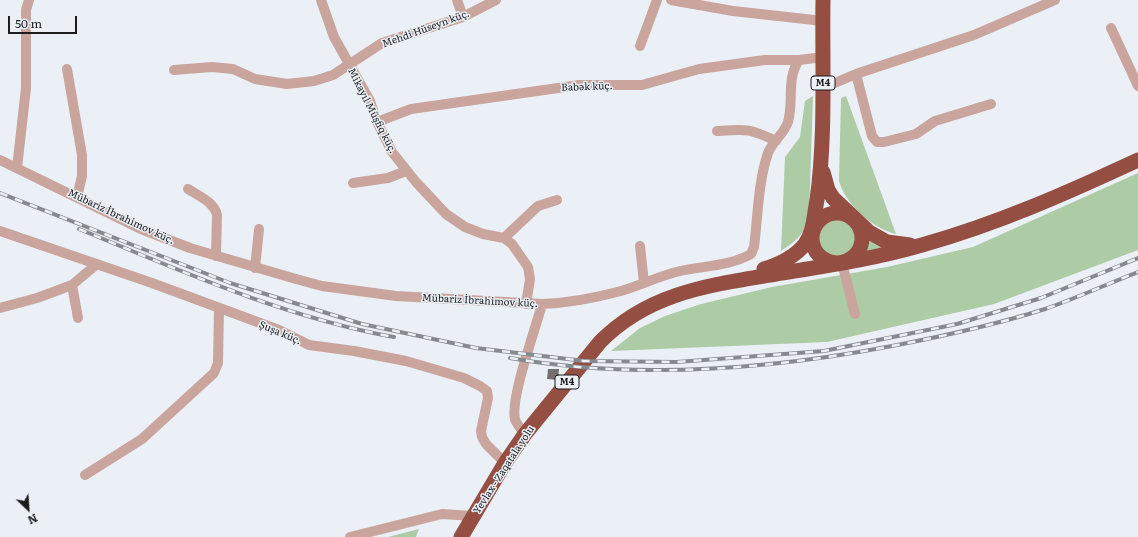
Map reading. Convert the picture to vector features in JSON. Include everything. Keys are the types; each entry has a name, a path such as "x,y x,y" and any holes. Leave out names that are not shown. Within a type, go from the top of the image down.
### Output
{"highway":[{"name":"M4","path":"822,165 823,0"},
{"path":"720,283 842,263 920,246 958,235 1034,207 1138,160"},
{"path":"822,165 828,190 833,198 869,232 887,242 920,246"},
{"path":"720,283 785,261 805,244 812,232 817,222 832,213 843,213 853,218 860,227 861,244 856,254 842,263 831,263 820,258 812,243 812,232 822,165"},
{"name":"Yevlax - Zaqatala yolu","path":"461,537 505,463 525,434 578,367 613,330 632,315 652,304 682,293 720,283"}],"street":[{"path":"17,168 26,88 26,10 29,0"},
{"name":"Mikayıl Müşfiq küç.","path":"321,0 334,37 370,101 377,122 392,152 406,171 446,214 465,227 504,238"},
{"path":"457,0 463,17"},
{"name":"Mehdi Hüseyn küç.","path":"174,70 212,67 233,69 256,78 287,84 314,81 333,75 349,66 382,43 463,17 496,0"},
{"path":"640,46 657,0"},
{"path":"671,0 733,11 823,22"},
{"path":"823,88 856,74 974,35 1055,0"},
{"path":"1111,28 1138,86"},
{"path":"799,60 823,57"},
{"name":"Babək küç.","path":"377,122 411,109 579,85 642,85 698,69 765,60 799,60"},
{"name":"Mübariz İbrahimov küç.","path":"0,160 142,229 190,248 255,268 322,286 396,296 526,304 587,300 667,275 730,261 751,254 754,247 764,165 769,151 788,121 792,74 799,60"},
{"path":"67,69 82,155 82,176 77,197"},
{"path":"856,74 872,136 876,142 916,134 935,121 992,104"},
{"path":"717,132 745,129 754,130 776,141"},
{"path":"353,183 388,178 406,171"},
{"path":"188,189 216,209 216,256"},
{"path":"526,304 530,279 528,267 512,244 504,238 538,206 557,200"},
{"path":"255,268 259,229"},
{"name":"Şuşa küç.","path":"0,231 97,264 279,330 309,345 354,351 406,361 464,378 487,391 488,398 481,431 482,437 486,444 505,463"},
{"path":"640,246 644,283"},
{"path":"842,263 855,314"},
{"path":"0,308 37,298 72,285 97,264"},
{"path":"72,285 78,318"},
{"path":"525,434 517,424 515,417 515,405 525,360 542,304"},
{"path":"85,476 142,439 214,373 218,363 220,309"},
{"path":"350,537 442,514 473,516"}],"green space":[{"path":"813,96 809,217 799,237 781,251 785,157 800,137 805,101"},
{"path":"846,96 896,234 878,227 869,221 847,199 842,190 839,181 841,98"},
{"path":"1138,173 1138,250 994,304 827,342 611,351 640,328 665,316 701,304 772,287 887,267 973,247"},
{"path":"836,219 846,222 852,228 855,238 852,248 846,254 836,257 826,254 820,248 817,238 820,228 826,222"},
{"path":"866,238 894,248 864,253"},
{"path":"419,529 416,537 388,537"}],"building":[{"path":"548,369 559,369 558,380 547,379"}],"railway":[{"path":"0,193 230,283 362,324 476,348 584,361 677,362 824,351 957,324 1041,298 1138,258"},
{"path":"79,229 194,276 273,305 313,318 394,337"},
{"path":"510,358 557,365 605,369 653,370 701,369 797,361 892,346 988,325 1045,309 1138,272"}]}
